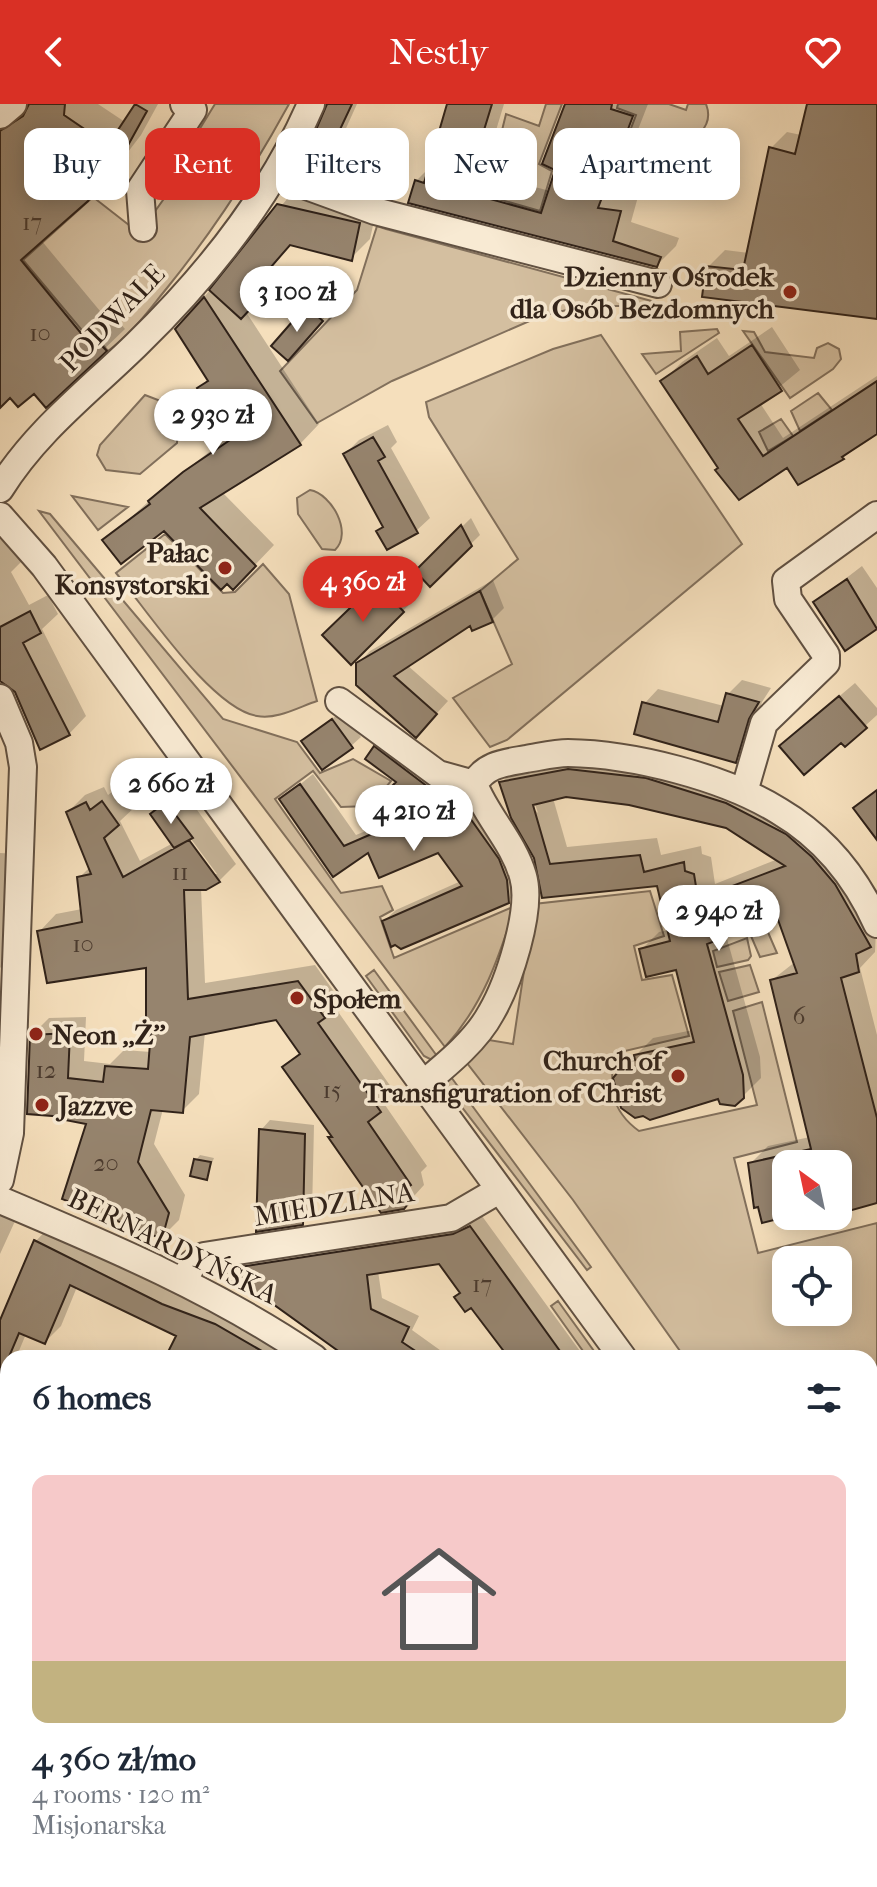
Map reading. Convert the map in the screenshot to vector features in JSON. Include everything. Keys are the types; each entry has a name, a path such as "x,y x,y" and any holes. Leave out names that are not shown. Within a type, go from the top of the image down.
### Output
{"street":[{"path":"0,115 13,104"},
{"path":"143,228 140,190 193,110 184,104"},
{"name":"PODWALE","path":"299,128 311,104"},
{"name":"PODWALE","path":"0,489 41,433 133,348 182,295 240,226 276,175"},
{"path":"345,200 375,211 658,284"},
{"path":"744,792 764,723 826,663 826,655 788,599 786,581 877,515"},
{"path":"0,516 44,566 617,1350"},
{"path":"0,698 22,754 19,953 10,1133 0,1180"},
{"path":"339,701 438,774 474,784 507,838 524,878 522,920 510,968 490,1015 449,1062 422,1085"},
{"path":"474,784 480,774 496,764 567,753 684,772 744,792 781,812 835,857 856,881 877,924"},
{"name":"MIEDZIANA","path":"184,1281 193,1263 204,1256 451,1218 499,1190"},
{"name":"BERNARDYŃSKA","path":"0,1200 184,1281 273,1330 302,1350"}],"shaded area":[{"path":"215,104 289,104 260,154 260,128 200,128"},
{"path":"546,104 562,104 539,164 552,171 540,211 502,200 537,200 537,128 503,128 506,114 539,126"},
{"path":"618,104 669,104 686,110 688,104 706,104 708,117 704,128 631,128 636,115 617,108"},
{"path":"90,200 97,200 134,229 143,228 163,200 231,200 167,288 125,337 108,351 97,338 90,340 23,260"},
{"path":"377,226 670,306 584,306 541,316 392,381 317,423 280,371 357,290"},
{"path":"717,329 719,333 656,374 642,354 681,351 680,332"},
{"path":"743,331 754,332 765,352 814,358 817,348 828,343 839,349 841,359 833,369 790,398"},
{"path":"601,335 742,544 507,740 490,747 453,698 512,664 480,591 518,559 429,417 426,402 553,349"},
{"path":"818,393 832,410 800,431 791,411"},
{"path":"145,395 171,405 178,421 177,443 140,474 106,470 97,455 100,445"},
{"path":"781,419 793,436 768,451 759,432"},
{"path":"310,490 326,499 338,515 342,534 335,550 322,549 298,514 297,498"},
{"path":"72,496 128,507 98,530"},
{"path":"39,511 50,514 223,719 297,742 320,773 353,759 391,781 386,787 403,815 388,821 369,806 341,807 313,771 275,799 341,893 382,886 393,910 380,917 394,958 515,906 480,998 445,1047"},
{"path":"165,534 223,593 235,592 263,564 289,594 317,701 280,715 257,716 239,709 200,677 116,573"},
{"path":"650,891 664,936 634,946 642,980 672,975 689,1036 616,1053 612,1086 617,1106 639,1131 757,1105 733,1011 762,1002 797,1142 734,1158 758,1253 772,1249 772,1326 852,1326 852,1246 786,1246 877,1223 877,1350 679,1350 573,1200 467,1063 489,1040 513,1044 534,904"},
{"path":"767,930 777,953 760,957 751,936"},
{"path":"747,938 751,956 748,960 717,967 713,951"},
{"path":"750,965 759,992 728,1001 719,972"},
{"path":"374,970 437,1056 432,1060 424,1056 366,976"},
{"path":"451,1077 591,1267 587,1270 448,1089 446,1081"},
{"path":"558,1301 593,1350 582,1350 551,1306"}],"building":[{"path":"29,104 65,104 64,115 83,128 24,128 24,200 89,200 21,260 89,343 96,340 107,351 46,408 34,394 18,407 10,398 0,408 0,131 23,116"},
{"path":"135,104 147,111 129,144 129,128 119,128"},
{"path":"327,104 352,104 341,128 317,128"},
{"path":"447,104 492,104 485,128 440,128"},
{"path":"565,104 612,104 611,109 633,116 628,128 556,128"},
{"path":"807,104 877,104 877,319 702,297 706,266 743,270 769,147 795,154"},
{"path":"553,135 553,169 542,164"},
{"path":"553,176 553,200 601,200 598,208 621,211 613,241 661,257 657,267 408,203 415,180 424,183 425,180 425,200 494,200 541,213"},
{"path":"277,204 360,223 352,261 290,245 245,297 254,305 241,319 209,290"},
{"path":"204,297 301,445 200,508 256,566 233,590 227,584 221,590 164,531 121,564 102,540 150,504 148,501 183,472 230,440 197,388 208,381 175,329"},
{"path":"306,306 323,321 288,361 271,346"},
{"path":"752,345 782,391 738,419 763,456 877,381 877,434 842,457 844,459 798,485 787,468 739,500 715,470 718,468 660,381 697,356 708,374"},
{"path":"373,437 385,457 378,461 418,533 387,550 376,531 383,527 343,454"},
{"path":"461,525 472,546 430,587 415,571"},
{"path":"847,579 877,629 845,651 813,602"},
{"path":"377,582 404,612 351,665 322,635"},
{"path":"480,591 493,622 472,631 470,626 394,676 437,714 416,738 356,685 356,663"},
{"path":"30,611 41,633 23,643 70,735 40,750 15,692 0,681 0,627"},
{"path":"726,693 759,702 749,719 736,763 634,734 642,702 718,722"},
{"path":"839,696 867,728 845,747 841,743 804,775 779,746"},
{"path":"332,719 353,748 322,770 301,741"},
{"path":"374,746 428,787 460,804 499,859 507,880 509,903 401,949 395,945 391,947 382,921 462,886 438,853 379,878 368,853 333,877 279,799 300,784 344,846 413,816 391,787 396,782 365,759"},
{"path":"568,769 646,778 726,803 786,834 812,857 835,884 871,947 856,954 859,972 841,978 877,1118 877,1203 852,1210 852,1150 806,1150 811,1149 770,980 797,973 777,917 707,944 743,1075 744,1098 735,1106 720,1104 718,1099 650,1120 643,1116 635,1118 621,1108 613,1078 626,1062 635,1060 634,1055 694,1042 676,970 646,977 639,949 670,941 657,886 542,898 534,858 511,818 499,782","holes":["566,797 629,805 726,828 785,866 698,899 694,874 685,871 684,862 644,872 640,855 550,864 533,805"]},
{"path":"877,790 877,840 853,808"},
{"path":"102,801 119,825 104,838 123,877 189,840 220,882 206,890 184,890 188,999 298,981 325,1018 318,1023 381,1112 368,1122 411,1185 404,1190 408,1204 404,1209 381,1213 328,1137 332,1137 282,1067 300,1054 276,1020 190,1037 183,1113 151,1110 138,1162 169,1213 162,1239 62,1199 86,1124 65,1120 65,1117 27,1114 30,1035 70,1033 68,1078 103,1082 105,1066 148,1069 151,1030 146,1030 146,968 47,983 37,931 82,922 77,877 91,874 66,812 86,802 90,810"},
{"path":"166,802 193,838 174,848 150,814"},
{"path":"259,1129 305,1134 303,1225 256,1232"},
{"path":"772,1158 772,1220 762,1223 758,1207 754,1208 748,1163"},
{"path":"194,1159 211,1162 207,1180 190,1176"},
{"path":"470,1226 559,1350 503,1350 471,1308 465,1312 454,1297 460,1293 439,1264 367,1275 371,1309 409,1327 402,1342 414,1350 337,1350 263,1297 260,1301 220,1275 220,1270 453,1234"},
{"path":"34,1240 162,1304 215,1324 260,1350 169,1350 176,1336 70,1285 45,1344 19,1333 12,1350 0,1350 0,1320"}],"place":[{"name":"Dzienny Ośrodek dla Osób Bezdomnych","path":"790,292"},
{"name":"Pałac Konsystorski","path":"225,568"},
{"name":"Społem","path":"297,998"},
{"name":"Neon ,,Ż''","path":"36,1034"},
{"name":"Church of Transfiguration of Christ","path":"678,1076"},
{"name":"Jazzve","path":"42,1105"}]}
